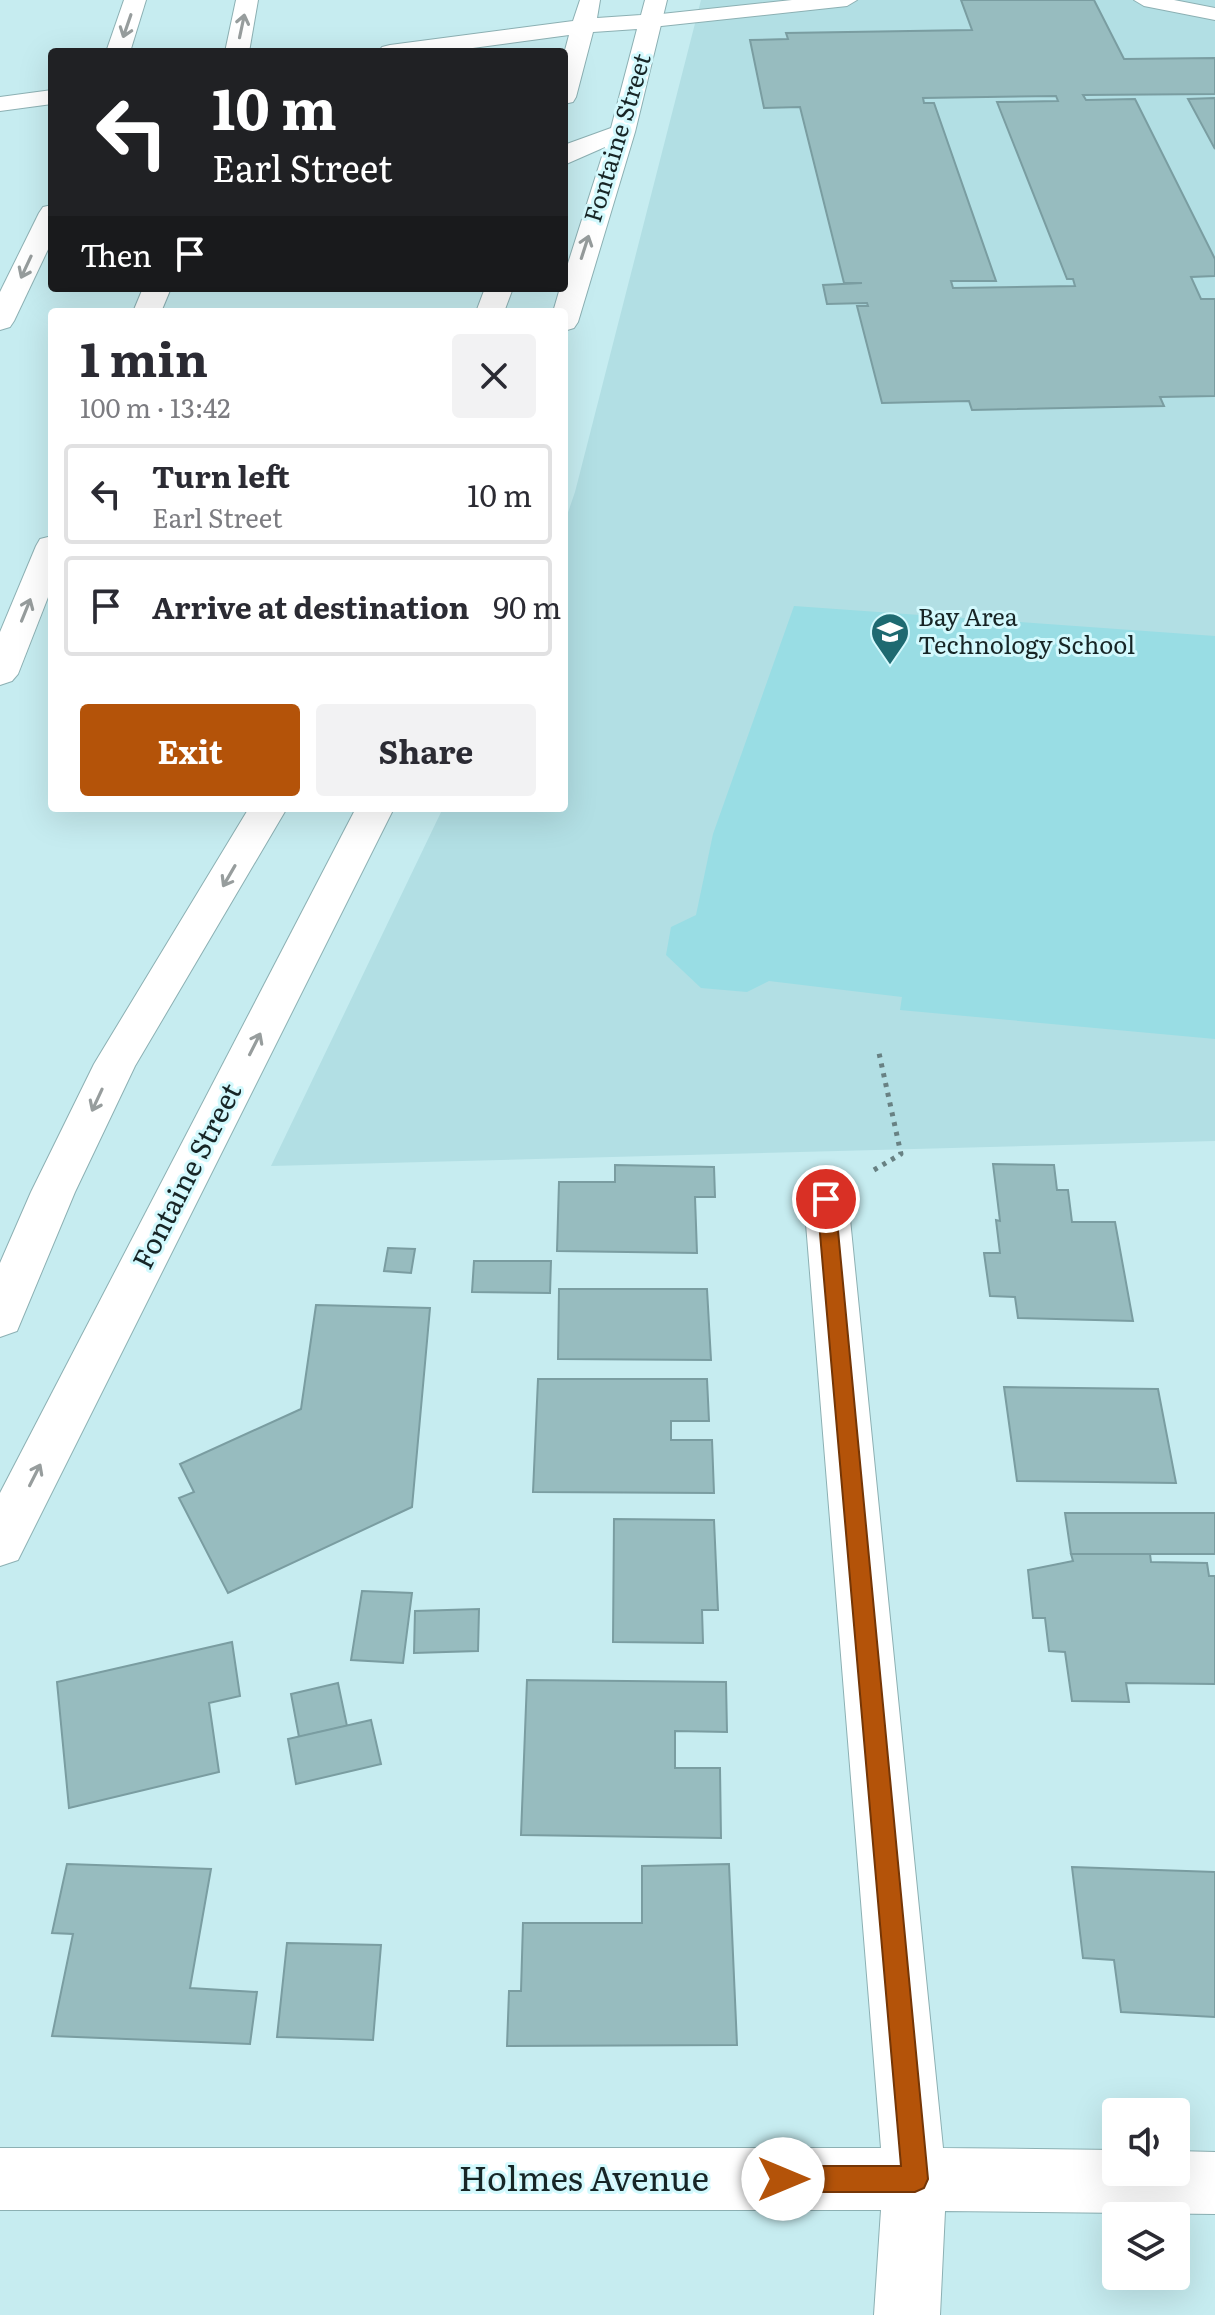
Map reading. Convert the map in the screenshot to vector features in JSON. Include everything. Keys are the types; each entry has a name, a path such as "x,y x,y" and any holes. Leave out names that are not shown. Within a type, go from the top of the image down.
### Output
{"main road":[{"path":"119,48 135,0"},
{"path":"238,48 247,0"},
{"path":"568,83 591,0"},
{"path":"420,48 585,26 654,10"},
{"name":"Fontaine Street","path":"568,309 622,132 654,10"},
{"path":"0,104 48,98"},
{"path":"568,152 622,132"},
{"path":"0,321 48,221"},
{"path":"0,674 48,556"},
{"path":"0,1318 53,1192 115,1064 266,812"},
{"name":"Fontaine Street","path":"0,1544 373,812"},
{"path":"826,1199 915,2179 907,2315"},
{"name":"Holmes Avenue","path":"0,2179 915,2179 1215,2183"}],"lane":[{"path":"654,10 847,0"},
{"path":"1144,0 1215,14"}],"path":[{"path":"879,1053 901,1154"}],"shaded area":[{"name":"Bay Area Technology School","path":"701,0 1215,0 1215,1141 271,1166 441,812 568,812 568,512"},
{"path":"794,606 1215,636 1215,1039 900,1010 902,997 769,981 747,992 701,988 666,955 671,927 696,915 713,834"}],"building":[{"path":"961,0 1094,0 1124,59 1215,58 1215,94 1083,95 1086,100 1135,99 1215,259 1215,276 1191,277 1201,299 1215,299 1215,396 1160,397 1164,406 972,410 969,401 882,403 857,306 868,306 867,303 827,304 823,285 862,283 844,283 800,107 764,108 750,40 788,39 786,33 972,30","holes":["1056,96 1058,101 997,102 1067,279 1073,279 1075,286 953,288 951,281 996,281 934,103 924,103 923,98"]},
{"path":"1215,98 1215,149 1188,99"},
{"path":"993,1164 1054,1165 1057,1190 1068,1190 1072,1222 1115,1222 1133,1321 1018,1318 1015,1297 990,1296 984,1253 1000,1253 996,1220 1000,1221"},
{"path":"615,1165 714,1167 715,1197 695,1197 697,1253 557,1251 559,1182 615,1182"},
{"path":"388,1248 415,1249 411,1273 384,1271"},
{"path":"474,1261 551,1261 550,1293 472,1292"},
{"path":"559,1289 707,1289 711,1360 558,1359"},
{"path":"316,1305 430,1308 412,1507 228,1593 179,1498 194,1492 180,1464 301,1409"},
{"path":"538,1379 707,1379 709,1421 671,1421 671,1440 712,1440 714,1493 533,1492"},
{"path":"1004,1387 1158,1389 1176,1483 1017,1481"},
{"path":"1065,1513 1215,1513 1215,1554 1071,1554"},
{"path":"614,1519 714,1520 718,1610 702,1610 703,1643 613,1642"},
{"path":"1071,1554 1150,1554 1151,1562 1207,1563 1209,1576 1215,1576 1215,1684 1126,1683 1129,1702 1072,1701 1065,1652 1049,1651 1045,1618 1033,1618 1028,1570 1073,1561"},
{"path":"362,1591 412,1593 403,1663 351,1660"},
{"path":"479,1609 478,1651 414,1653 415,1611"},
{"path":"232,1642 240,1696 209,1703 219,1772 69,1808 57,1682"},
{"path":"527,1680 726,1682 727,1732 675,1731 675,1768 720,1768 721,1838 521,1835"},
{"path":"338,1683 347,1726 299,1737 291,1694"},
{"path":"371,1720 381,1764 296,1784 288,1739"},
{"path":"67,1864 211,1869 190,1988 257,1992 250,2044 52,2036 73,1934 52,1933"},
{"path":"729,1864 737,2045 507,2046 509,1991 521,1991 523,1923 642,1923 642,1866"},
{"path":"1072,1867 1215,1872 1215,2017 1121,2012 1114,1960 1083,1958"},
{"path":"287,1943 381,1945 373,2040 277,2037"}],"place":[{"name":"Bay Area Technology School","path":"890,666"}],"route":[{"path":"783,2179 915,2179 826,1199"}]}
